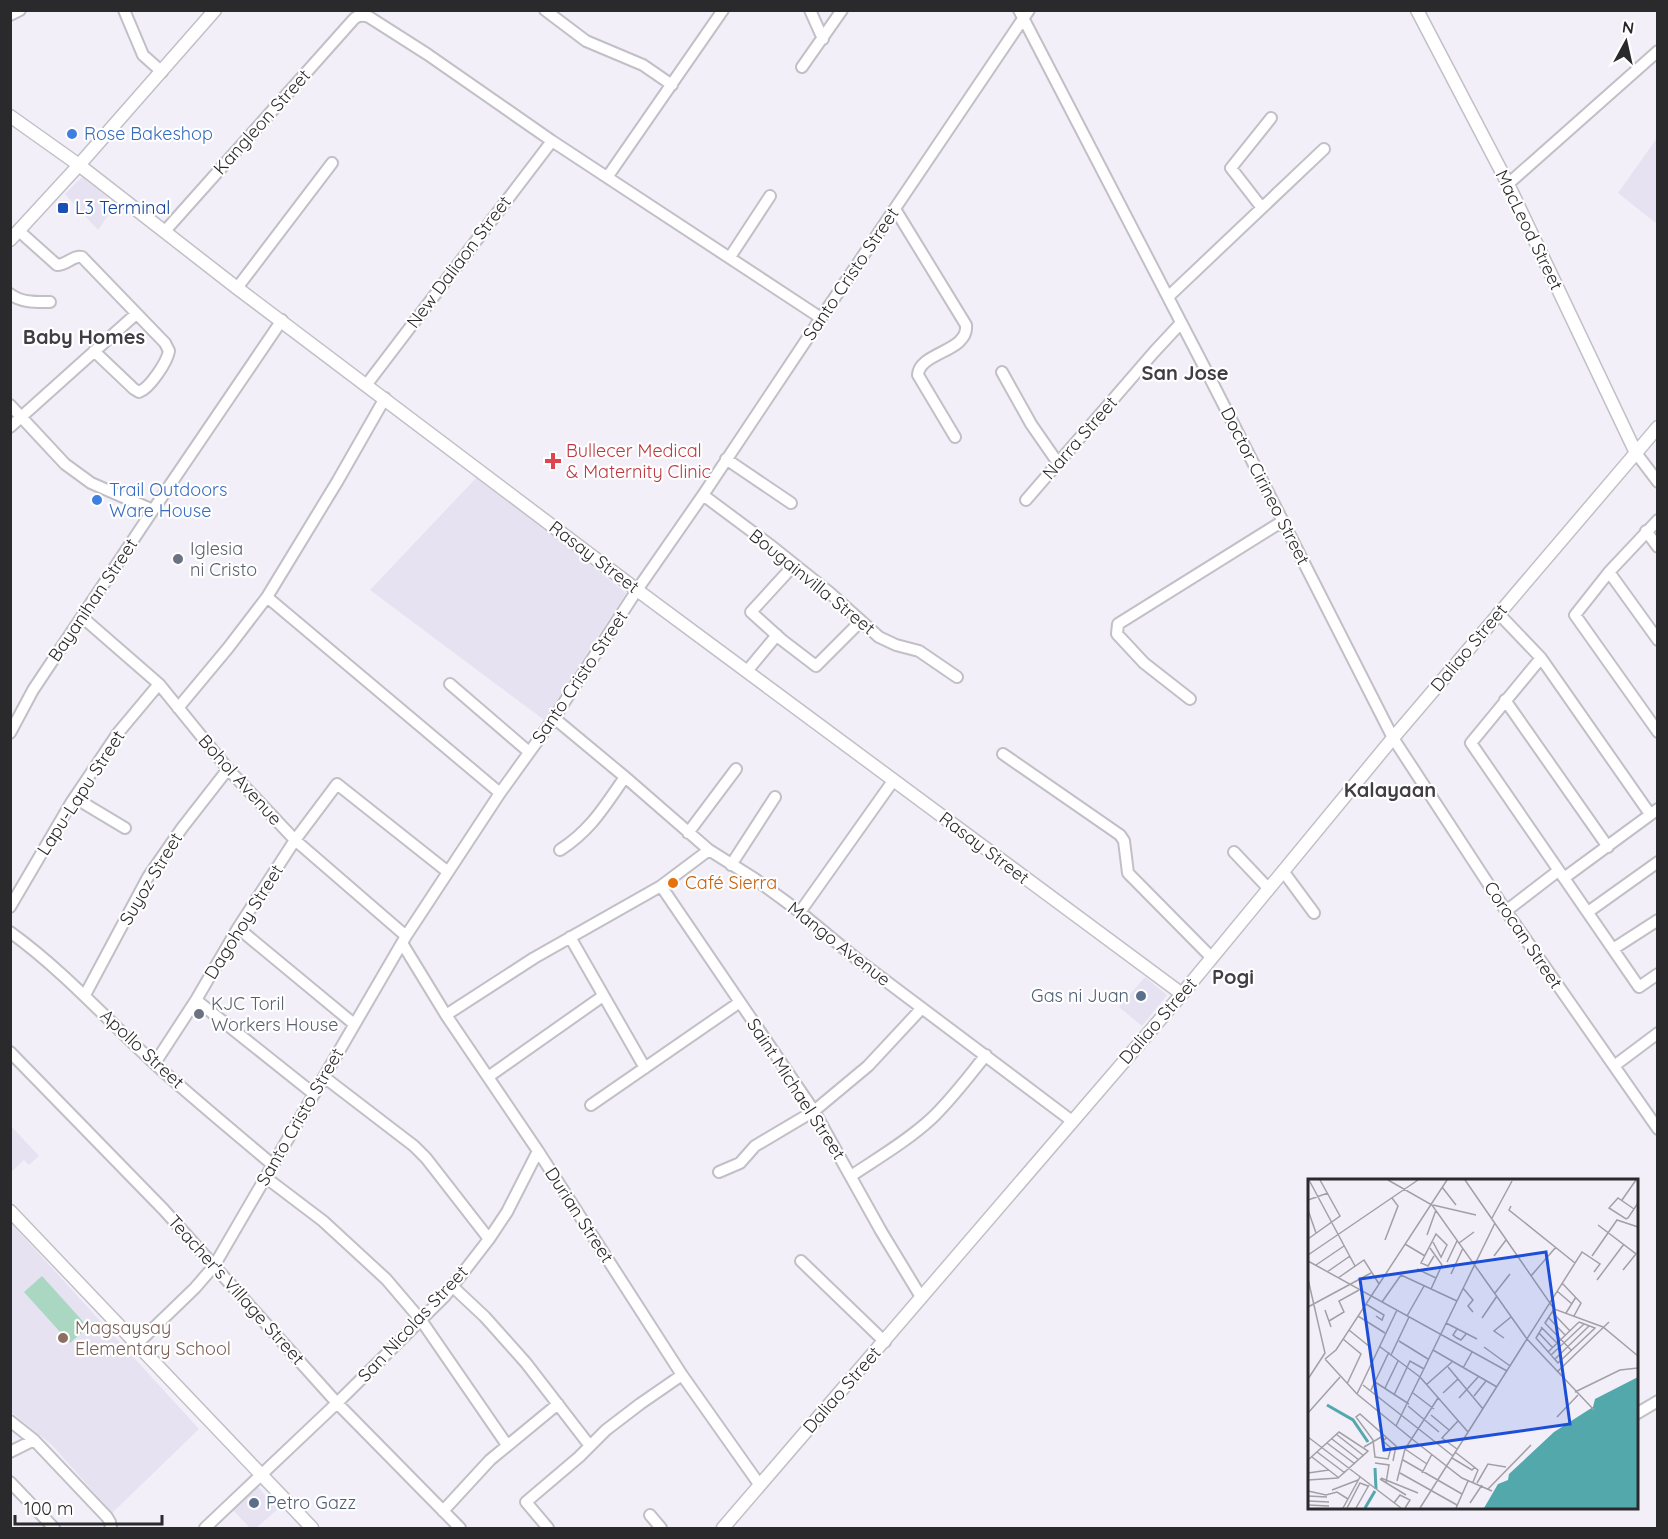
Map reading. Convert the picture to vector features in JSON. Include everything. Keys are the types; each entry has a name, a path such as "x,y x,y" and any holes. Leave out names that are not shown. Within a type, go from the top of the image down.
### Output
{"street":[{"path":"10,15 20,10"},
{"path":"124,10 143,55 162,72"},
{"path":"94,351 139,392 146,389 166,360 169,351 165,343 82,257 57,265 15,236 215,10"},
{"path":"545,10 586,41 643,65 672,85"},
{"path":"608,176 723,10"},
{"path":"810,10 823,39"},
{"path":"802,67 842,10"},
{"name":"MacLeod Street","path":"1417,10 1508,184 1636,453"},
{"name":"Santo Cristo Street","path":"136,1344 195,1288 214,1266 354,1024 447,872 554,718 637,590 1024,14"},
{"name":"Doctor Cirineo Street","path":"1024,14 1392,738"},
{"name":"Kangleon Street","path":"165,231 352,20 362,15 369,17 427,54 552,141"},
{"path":"1508,184 1658,51"},
{"name":"Rasay Street","path":"10,116 80,165 237,288 637,590 1182,994"},
{"path":"1262,208 1231,168 1271,118"},
{"path":"552,141 821,318"},
{"name":"New Daliaon Street","path":"367,384 552,141"},
{"path":"1168,297 1324,149"},
{"path":"237,288 332,163"},
{"path":"730,257 770,196"},
{"path":"895,209 966,325 965,334 959,342 921,365 918,371 918,375 955,437"},
{"path":"10,294 19,300 50,302"},
{"path":"10,427 136,314"},
{"name":"Bayanihan Street","path":"10,734 33,690 282,320"},
{"name":"Narra Street","path":"1026,500 1181,323"},
{"path":"1002,372 1031,424 1058,463"},
{"path":"178,708 267,597 385,398"},
{"path":"10,405 66,464 91,483 153,510"},
{"name":"Daliao Street","path":"723,1528 1182,994 1392,738 1658,426"},
{"path":"1636,453 1658,482"},
{"path":"726,459 792,503"},
{"name":"Bougainvilla Street","path":"702,495 830,593 879,637 896,645 919,651 957,677"},
{"path":"1658,520 1609,572 1575,615 1658,732"},
{"path":"1190,699 1144,663 1117,633 1118,624 1283,521"},
{"path":"1646,531 1658,547"},
{"path":"794,565 751,612 777,635 816,666 861,621"},
{"path":"1609,572 1658,640"},
{"path":"267,597 500,793"},
{"path":"1498,613 1541,658 1654,811 1608,847 1506,911"},
{"name":"Bohol Avenue","path":"82,617 159,684 228,769 296,840 404,940"},
{"path":"747,671 777,635"},
{"path":"1541,658 1471,743 1639,987 1658,974"},
{"name":"Lapu-Lapu Street","path":"10,907 75,798 118,734 159,684"},
{"path":"450,684 529,752"},
{"path":"1505,700 1608,847"},
{"name":"Mango Avenue","path":"554,718 709,850 755,879 800,912 858,960 1072,1121"},
{"name":"Corocan Street","path":"1392,738 1506,911 1658,1129"},
{"path":"1003,754 1120,835 1124,841 1128,873 1212,958"},
{"name":"Suyoz Street","path":"85,995 148,877 182,828 228,769"},
{"path":"688,833 736,769"},
{"path":"560,850 590,826 625,777"},
{"path":"800,912 893,781"},
{"name":"Dagohoy Street","path":"155,1063 196,1000 238,928 296,840 337,784 447,872"},
{"path":"731,865 776,797"},
{"path":"75,798 126,828"},
{"path":"446,1016 570,937 661,886 709,850"},
{"path":"1234,852 1269,889"},
{"path":"1588,912 1658,862"},
{"path":"1283,871 1314,913"},
{"name":"Saint Michael Street","path":"661,886 814,1111 880,1231 921,1297"},
{"path":"1613,950 1658,920"},
{"path":"238,928 354,1024"},
{"name":"Apollo Street","path":"10,932 37,951 155,1063 273,1165"},
{"path":"570,937 645,1068"},
{"name":"Durian Street","path":"404,940 446,1016 538,1151 682,1375 759,1484"},
{"path":"488,1077 603,996"},
{"path":"196,1000 314,1094"},
{"path":"591,1106 740,1002"},
{"path":"719,1172 740,1163 755,1146 814,1111 868,1066 922,1008"},
{"path":"1614,1066 1658,1033"},
{"name":"Teacher's Village Street","path":"10,1052 134,1179 337,1403 460,1528"},
{"path":"851,1176 929,1120 954,1096 986,1055"},
{"path":"324,1077 414,1146 426,1158 489,1239"},
{"name":"San Nicolas Street","path":"205,1528 337,1403 453,1287 507,1212 538,1151"},
{"path":"265,1177 323,1221 386,1279 421,1320 507,1445"},
{"path":"10,1211 312,1528"},
{"path":"801,1261 885,1342"},
{"path":"453,1287 485,1317 526,1363 590,1446"},
{"path":"548,1528 526,1502 606,1430 682,1375"},
{"path":"1638,1413 1658,1401"},
{"path":"443,1511 490,1460 558,1404"},
{"path":"10,1421 34,1440 107,1517 111,1528"},
{"path":"10,1452 34,1440"},
{"path":"10,1482 54,1528"},
{"path":"650,1515 661,1528"}],"shaded area":[{"path":"1657,138 1657,224 1618,193"},
{"path":"82,177 116,204 98,230 65,194"},
{"path":"478,476 626,593 544,720 370,590"},
{"path":"1145,977 1167,995 1142,1026 1119,1007"},
{"path":"11,1126 39,1156 29,1165 24,1160 11,1172"},
{"name":"Magsaysay Elementary School","path":"10,1222 199,1429 112,1513 52,1445 11,1412"},
{"path":"257,1486 278,1509 256,1528 250,1528 232,1509"}],"green space":[{"path":"42,1276 88,1327 70,1343 24,1292"}],"place":[{"name":"Rose Bakeshop","path":"72,134"},
{"name":"L3 Terminal","path":"63,208"},
{"name":"Bullecer Medical & Maternity Clinic","path":"553,461"},
{"name":"Trail Outdoors Ware House","path":"97,500"},
{"name":"Iglesia ni Cristo","path":"178,559"},
{"name":"Café Sierra","path":"673,883"},
{"name":"Gas ni Juan","path":"1141,996"},
{"name":"KJC Toril Workers House","path":"199,1014"},
{"name":"Magsaysay Elementary School","path":"63,1338"},
{"name":"Petro Gazz","path":"254,1503"}],"district":[{"name":"Baby Homes","path":"84,337"},
{"name":"San Jose","path":"1185,373"},
{"name":"Kalayaan","path":"1390,790"},
{"name":"Pogi","path":"1233,977"}]}
